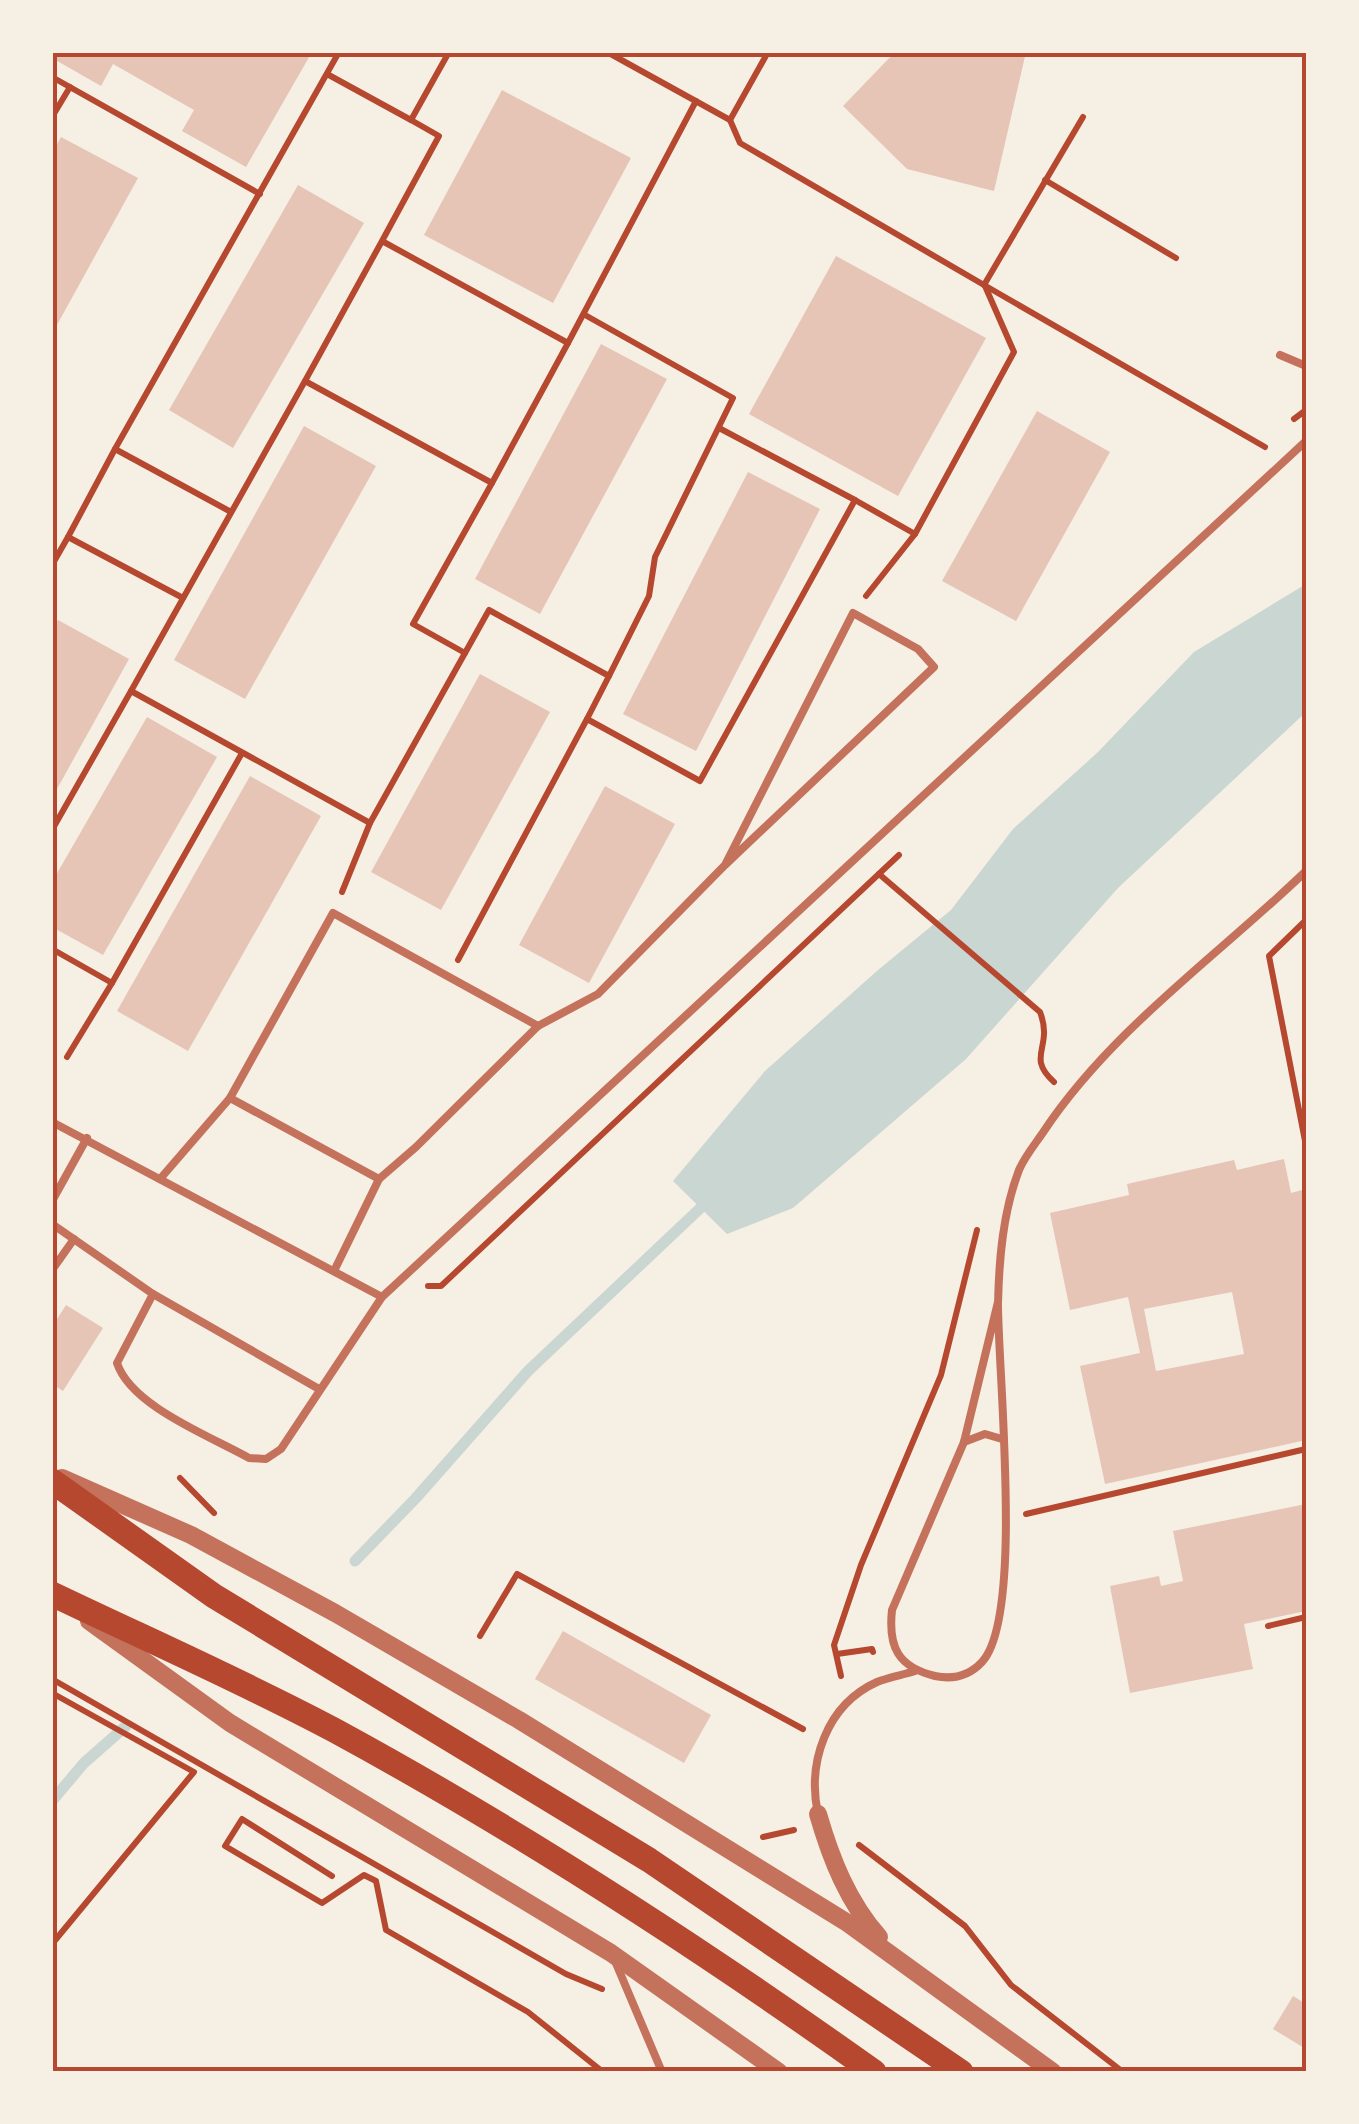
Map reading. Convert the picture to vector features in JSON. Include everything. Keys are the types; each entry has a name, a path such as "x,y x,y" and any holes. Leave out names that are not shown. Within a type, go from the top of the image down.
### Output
{"main road":[{"path":"52,1477 214,1596 649,1860 961,2072"},
{"path":"52,1594 329,1728 496,1822 750,1984 874,2072"}],"street":[{"path":"52,1477 191,1535 335,1613 714,1840 895,1956 1053,2072"},
{"path":"52,1594 230,1723 611,1953 779,2072"},
{"path":"820,1820 850,1896 895,1956"}],"lane":[{"path":"1280,355 1306,366"},
{"path":"153,1294 117,1363 122,1376 139,1396 249,1458 266,1460 280,1449 382,1297 1306,441"},
{"path":"335,1269 379,1179 416,1148 538,1026 598,994 725,864 934,667 918,649 853,613 725,864"},
{"path":"820,1820 814,1796 814,1767 822,1740 844,1706 876,1682 915,1672 950,1680 974,1671 992,1652 1006,1572 998,1302 1004,1226 1020,1166 1062,1105 1131,1030 1306,870"},
{"path":"160,1180 230,1098 333,913 538,1026"},
{"path":"230,1098 379,1179"},
{"path":"52,1122 382,1297"},
{"path":"52,1202 88,1138"},
{"path":"52,1224 153,1294 320,1389"},
{"path":"52,1270 74,1239"},
{"path":"915,1672 902,1660 894,1644 890,1629 892,1610 964,1442 998,1302"},
{"path":"964,1442 985,1434 1002,1439"},
{"path":"611,1953 662,2072"}],"path":[{"path":"52,565 339,52"},
{"path":"411,120 449,52"},
{"path":"607,52 730,120 740,143 1284,460"},
{"path":"730,120 768,52"},
{"path":"52,830 439,136 327,74"},
{"path":"52,77 260,194"},
{"path":"52,116 70,87"},
{"path":"465,653 412,624 585,315 696,101"},
{"path":"984,285 1083,117"},
{"path":"1045,180 1176,258"},
{"path":"382,240 568,342"},
{"path":"853,613 915,534 1014,352 984,285"},
{"path":"449,977 649,596 655,557 733,398 585,315"},
{"path":"305,380 492,482"},
{"path":"719,428 915,534"},
{"path":"115,449 231,512"},
{"path":"587,719 700,781 855,500"},
{"path":"68,537 183,598"},
{"path":"333,913 370,824 489,610 608,676"},
{"path":"131,691 370,824"},
{"path":"67,1057 242,753"},
{"path":"879,874 1040,1012 1047,1030 1039,1060 1041,1070 1059,1086"},
{"path":"1306,920 1269,956 1306,1146"},
{"path":"52,949 112,983"},
{"path":"1005,1519 1306,1449"},
{"path":"180,1478 214,1513 231,1523"},
{"path":"480,1636 517,1574 822,1740"},
{"path":"1268,1626 1306,1618"},
{"path":"52,1679 566,1974 604,1990"},
{"path":"52,1693 194,1772 52,1944"},
{"path":"332,1876 242,1819 225,1846 322,1903 364,1874 376,1881 386,1930 528,2012 603,2072"},
{"path":"749,1829 766,1838 820,1820 846,1825 848,1837 965,1926 1010,1984 1123,2072"}],"shaded area":[{"path":"1306,584 1306,712 1118,888 966,1059 793,1208 727,1234 673,1181 765,1071 951,910 1013,829 1098,752 1194,652"}],"building":[{"path":"52,52 312,52 246,167 182,131 194,110 113,64 101,86 52,58"},
{"path":"895,52 1026,52 994,191 907,169 843,106"},
{"path":"502,90 631,158 553,303 424,235"},
{"path":"61,137 138,178 52,334 52,153"},
{"path":"298,185 364,223 233,448 169,410"},
{"path":"836,256 986,338 898,496 749,414"},
{"path":"601,344 667,379 540,614 475,579"},
{"path":"1037,411 1110,452 1016,621 942,581"},
{"path":"304,426 376,466 245,699 174,660"},
{"path":"748,472 820,509 696,751 623,714"},
{"path":"58,620 129,659 52,798 52,630"},
{"path":"480,674 550,712 441,910 371,872"},
{"path":"147,717 217,757 103,955 52,927 52,882"},
{"path":"250,776 321,816 188,1051 117,1011"},
{"path":"605,786 675,824 589,983 519,945"},
{"path":"1284,1159 1291,1193 1306,1189 1306,1440 1105,1484 1080,1366 1140,1353 1128,1297 1070,1310 1050,1213 1129,1195 1127,1184 1234,1160 1237,1170","holes":["1232,1292 1244,1354 1156,1371 1144,1309"]},
{"path":"66,1305 103,1328 63,1391 52,1384 52,1327"},
{"path":"1306,1504 1306,1611 1244,1624 1253,1669 1130,1693 1110,1586 1159,1576 1161,1586 1183,1581 1173,1531"},
{"path":"563,1631 711,1715 684,1763 535,1679"},
{"path":"1293,1996 1306,2004 1306,2049 1273,2029"}],"waterway":[{"path":"355,1561 528,1371 710,1199"},
{"path":"52,1801 84,1763 126,1726"}]}
